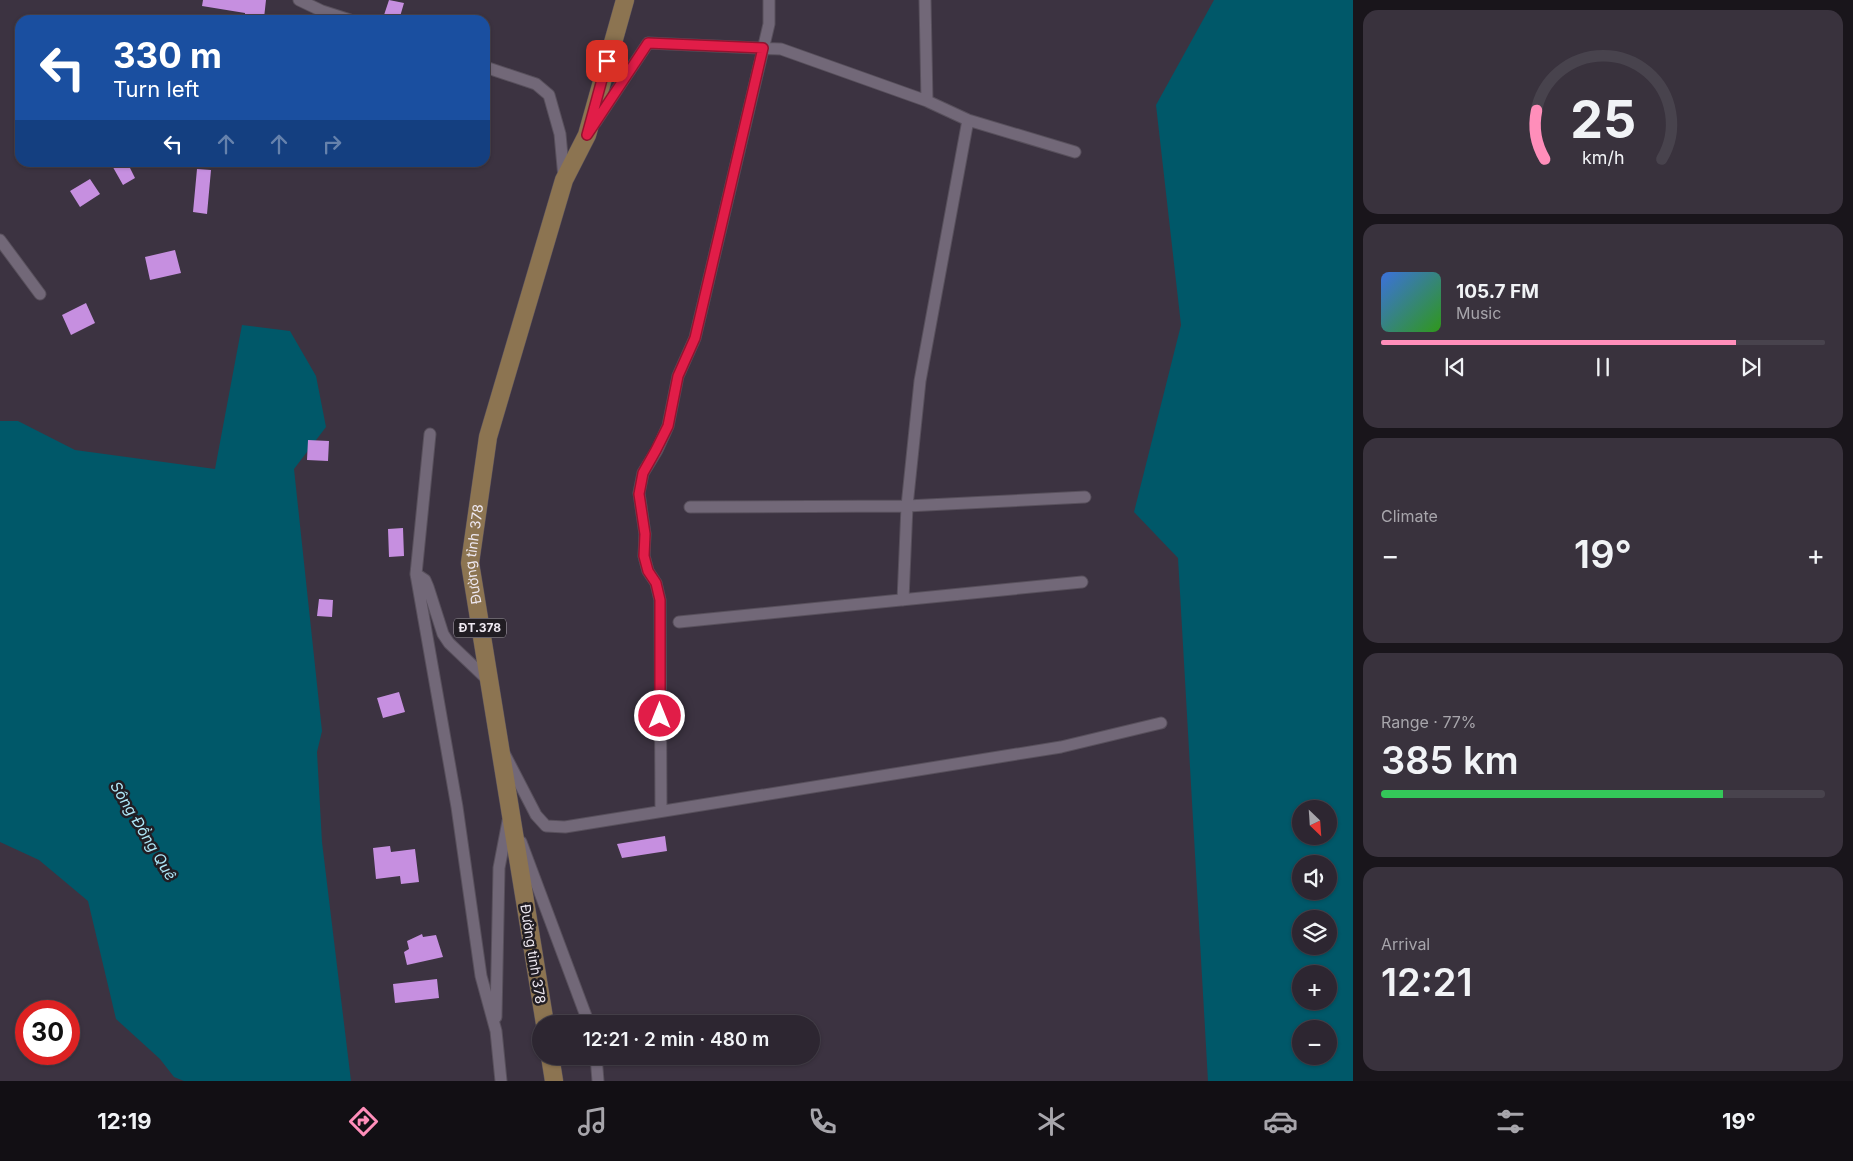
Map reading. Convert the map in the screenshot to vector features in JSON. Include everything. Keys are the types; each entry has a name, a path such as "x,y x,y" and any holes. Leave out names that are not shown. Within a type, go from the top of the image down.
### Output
{"main road":[{"name":"ĐT.378","path":"564,180 587,135 625,0"},
{"name":"Đường tỉnh 378","path":"544,1015 470,564 488,437 564,180"},
{"path":"551,1065 554,1081"}],"street":[{"path":"299,0 337,15"},
{"path":"661,810 660,600 656,583 648,571 644,556 645,534 639,494 643,473 668,426 678,376 695,338 769,24 768,0"},
{"path":"924,0 927,101"},
{"path":"587,135 648,43 780,49 927,101 968,120 1075,152"},
{"path":"490,69 536,84 548,95 560,134 564,180"},
{"path":"903,600 907,506 920,381 968,120"},
{"path":"0,240 40,294"},
{"path":"430,434 416,574 457,807 481,976 496,1031"},
{"path":"690,507 907,506 1085,497"},
{"path":"416,574 425,580 443,634 449,643 489,681"},
{"path":"679,622 1082,582"},
{"path":"499,744 520,780 536,815 546,826 565,827 1061,747 1161,723"},
{"path":"501,1081 496,1031 499,868 510,812"},
{"path":"510,812 586,1015"},
{"path":"597,1065 598,1081"}],"water":[{"path":"1214,0 1353,0 1353,1081 1208,1081 1178,558 1134,512 1181,325 1156,105"},
{"name":"Sông Đồng Quê","path":"242,325 290,331 316,376 326,427 294,469 322,731 317,752 322,842 351,1081 184,1081 174,1077 160,1059 116,1019 88,901 39,860 0,842 0,421 18,421 75,450 215,469"}],"building":[{"path":"203,0 266,0 264,15 245,15 245,13 202,6"},
{"path":"389,0 404,3 400,15 384,15"},
{"path":"113,167 130,167 135,178 123,185"},
{"path":"197,169 211,170 207,214 193,212"},
{"path":"90,179 100,194 80,207 70,191"},
{"path":"175,250 181,273 150,280 145,257"},
{"path":"86,303 95,323 71,335 62,315"},
{"path":"308,440 329,441 328,461 307,460"},
{"path":"403,528 404,556 389,557 388,529"},
{"path":"319,599 333,600 332,617 317,616"},
{"path":"399,692 405,712 383,718 377,698"},
{"path":"665,836 667,851 622,858 617,844"},
{"path":"390,846 391,852 415,849 419,882 401,884 400,876 376,879 373,848"},
{"path":"422,934 423,937 436,935 443,957 407,965 404,952 409,949 407,941"},
{"path":"437,979 439,998 395,1003 393,984"}],"route":[{"path":"607,61 587,135 648,43 763,48 695,338 678,376 668,426 643,473 639,494 645,534 644,556 648,571 656,583 660,600 660,716"}]}
